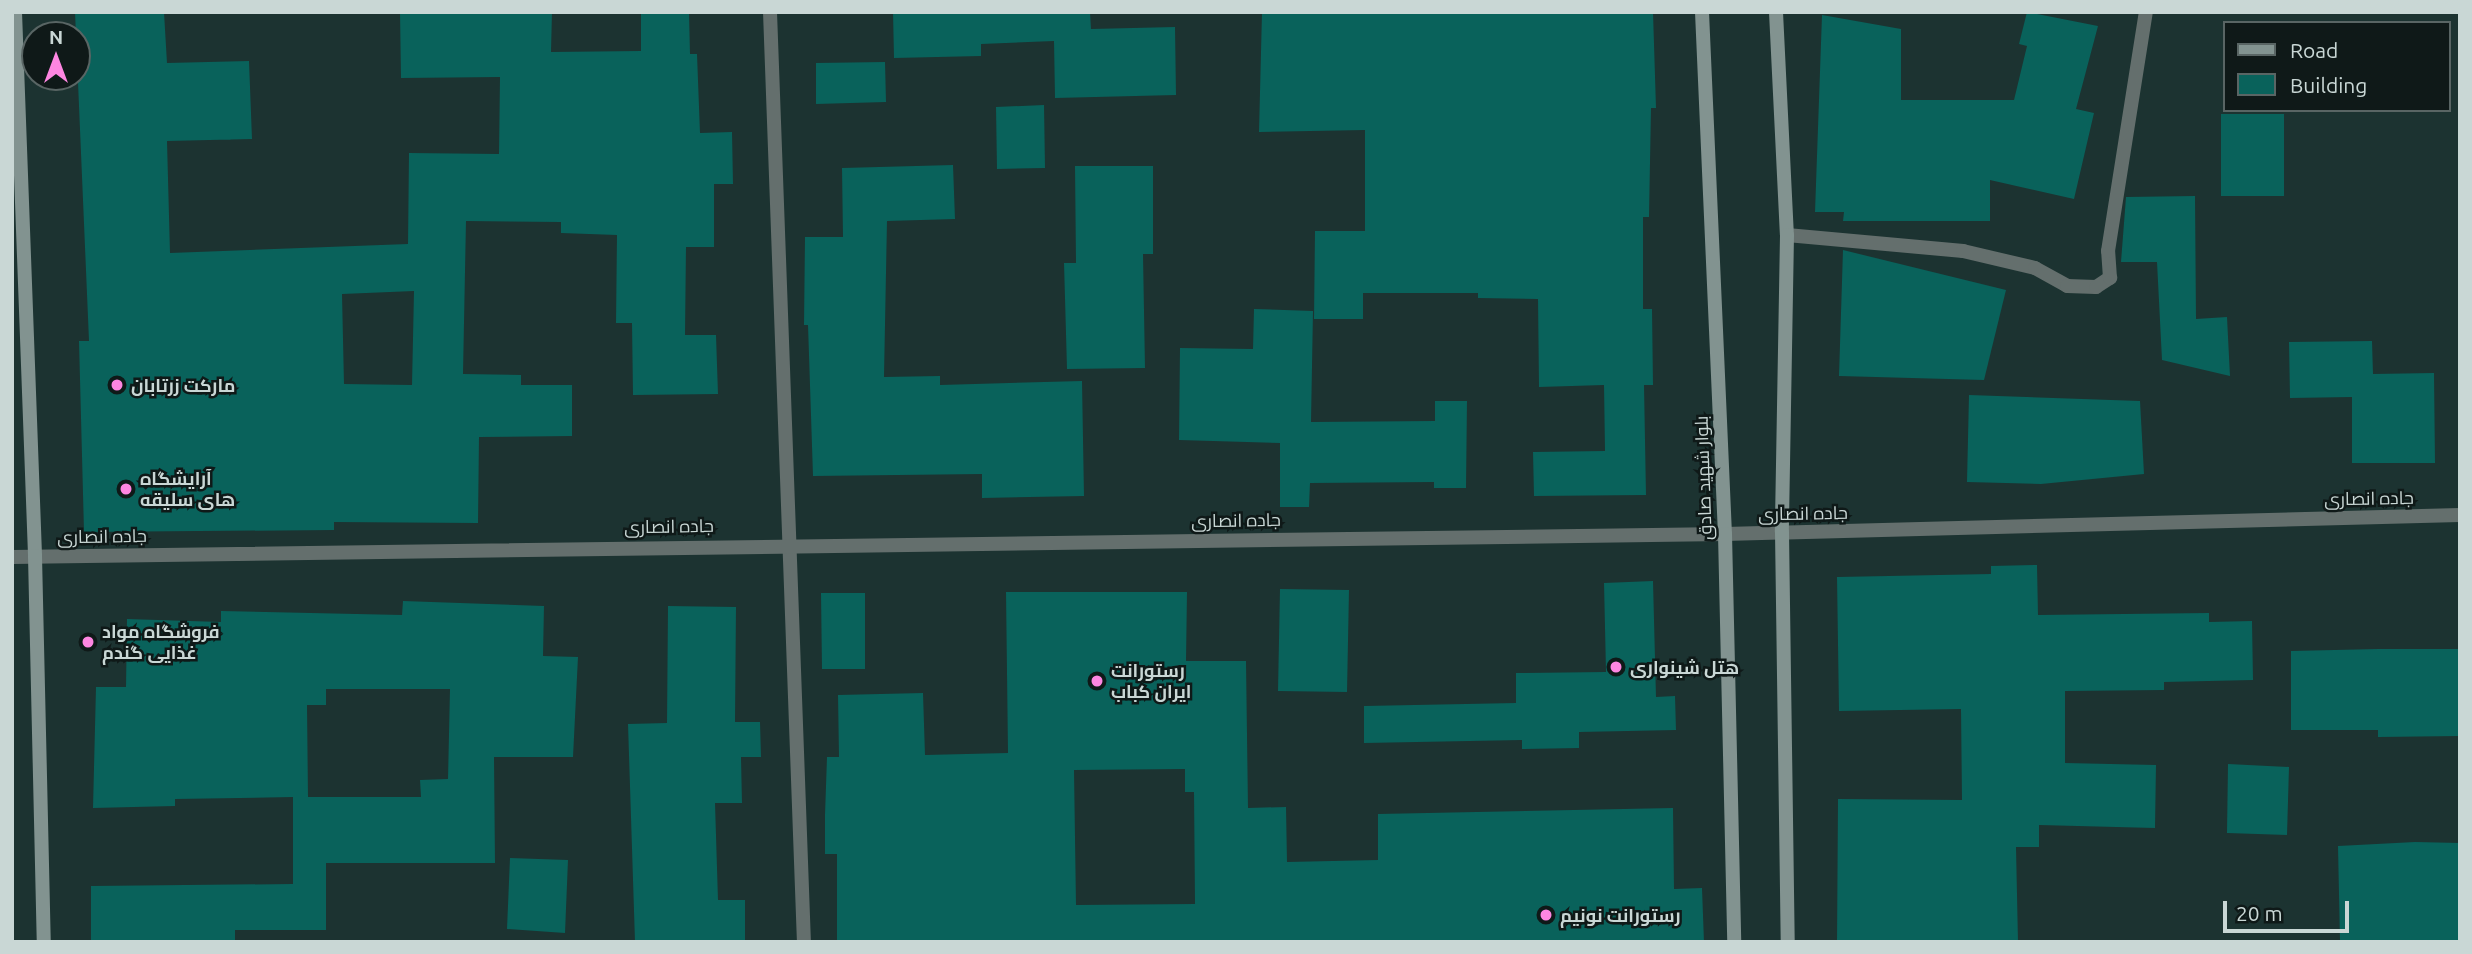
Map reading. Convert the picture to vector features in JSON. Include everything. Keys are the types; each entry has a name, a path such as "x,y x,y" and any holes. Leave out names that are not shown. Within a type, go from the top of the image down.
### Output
{"main road":[{"path":"15,12 36,556 44,942"},
{"name":"بلوار شهید صادق","path":"1702,12 1725,534 1734,942"},
{"path":"1776,12 1787,235 1782,532 1788,942"}],"street":[{"path":"771,12 793,544 804,942"},
{"path":"1787,235 1963,251 2035,268 2067,286 2096,287 2110,278 2108,251 2146,12"},
{"name":"جاده انصاری","path":"12,556 1725,534 2460,515"}],"building":[{"path":"75,12 164,12 167,63 249,61 252,139 167,141 170,253 408,244 409,153 499,154 500,77 401,78 400,12 552,12 551,52 641,51 641,12 689,12 690,54 697,54 700,133 732,132 733,184 714,184 714,247 686,247 685,335 716,335 718,394 633,395 632,323 616,323 617,235 561,233 561,222 466,221 463,374 521,375 521,385 572,385 572,436 479,437 478,523 334,522 334,530 84,532 79,341 89,341 78,91 91,91 91,21 75,21","holes":["414,291 412,385 344,384 342,294"]},
{"path":"893,12 1090,12 1091,29 1175,27 1176,95 1055,98 1054,41 981,44 981,56 894,58"},
{"path":"1262,12 1653,12 1656,108 1651,108 1649,217 1643,217 1643,309 1652,309 1653,385 1644,385 1646,495 1534,496 1533,452 1605,451 1604,385 1539,387 1538,299 1478,298 1478,293 1363,293 1363,319 1314,319 1315,231 1365,231 1365,130 1259,132"},
{"path":"2027,12 2098,26 2076,109 2094,113 2074,199 1990,180 1990,221 1843,221 1844,212 1815,212 1822,15 1901,29 1901,100 2014,100 2027,46 2019,44"},
{"path":"885,62 886,102 816,104 816,63"},
{"path":"1044,105 1045,168 997,169 996,107"},
{"path":"2221,114 2284,114 2284,196 2221,196"},
{"path":"953,165 955,219 887,221 884,377 940,376 940,385 1082,381 1084,496 982,498 982,474 813,476 808,325 804,325 805,237 843,237 842,168"},
{"path":"1075,166 1153,166 1153,254 1143,254 1145,368 1067,369 1064,263 1076,263"},
{"path":"2195,196 2196,319 2227,317 2230,376 2162,360 2157,262 2121,262 2126,197"},
{"path":"1843,250 2006,290 1984,380 1839,376"},
{"path":"1254,309 1313,311 1311,422 1435,421 1435,401 1467,401 1466,488 1434,488 1434,482 1310,483 1309,507 1280,507 1280,443 1179,440 1180,348 1253,349"},
{"path":"2372,341 2373,374 2434,373 2435,463 2352,463 2352,397 2290,398 2289,342"},
{"path":"1969,395 2140,401 2144,474 2041,484 1967,482"},
{"path":"2037,565 2038,615 2209,613 2209,622 2252,621 2253,680 2164,682 2164,690 2065,691 2065,763 2156,765 2155,828 2039,825 2039,847 2016,847 2018,942 1837,942 1838,799 1962,800 1961,709 1839,711 1837,577 1991,574 1991,566"},
{"path":"1653,581 1656,697 1675,696 1676,730 1579,732 1579,748 1522,749 1522,740 1364,743 1364,706 1516,703 1516,673 1606,672 1604,583"},
{"path":"1280,589 1349,590 1347,692 1278,691"},
{"path":"1006,592 1187,592 1186,661 1246,661 1248,808 1286,807 1287,862 1378,860 1378,814 1673,808 1674,889 1702,888 1704,942 837,942 837,854 825,854 825,815 827,757 839,757 838,695 923,693 925,755 1008,753","holes":["1185,769 1185,792 1194,792 1195,904 1076,905 1074,770"]},
{"path":"821,593 865,593 865,669 822,669"},
{"path":"403,601 544,606 543,656 578,657 573,757 494,757 495,863 326,863 326,930 235,930 235,942 91,942 91,886 293,884 293,797 175,799 175,806 93,808 96,687 126,687 127,619 221,622 221,611 402,615","holes":["326,689 450,689 448,779 420,780 421,797 308,797 307,705 326,705"]},
{"path":"668,606 736,607 735,722 760,722 761,757 741,757 742,803 715,803 718,900 745,900 745,942 635,942 628,724 667,723"},
{"path":"2460,649 2460,736 2378,737 2378,730 2291,730 2291,651"},
{"path":"2228,764 2289,767 2287,835 2227,833"},
{"path":"2415,842 2460,843 2460,942 2340,942 2338,846"},
{"path":"510,858 568,860 565,933 507,929"}],"place":[{"name":"مارکت زرتابان","path":"117,385"},
{"name":"آرایشگاه های سلیقه","path":"126,489"},
{"name":"فروشگاه مواد غذایی گندم","path":"88,642"},
{"name":"هتل شینواری","path":"1616,667"},
{"name":"رستورانت ایران کباب","path":"1097,681"},
{"name":"رستورانت نونیم","path":"1546,915"}]}
